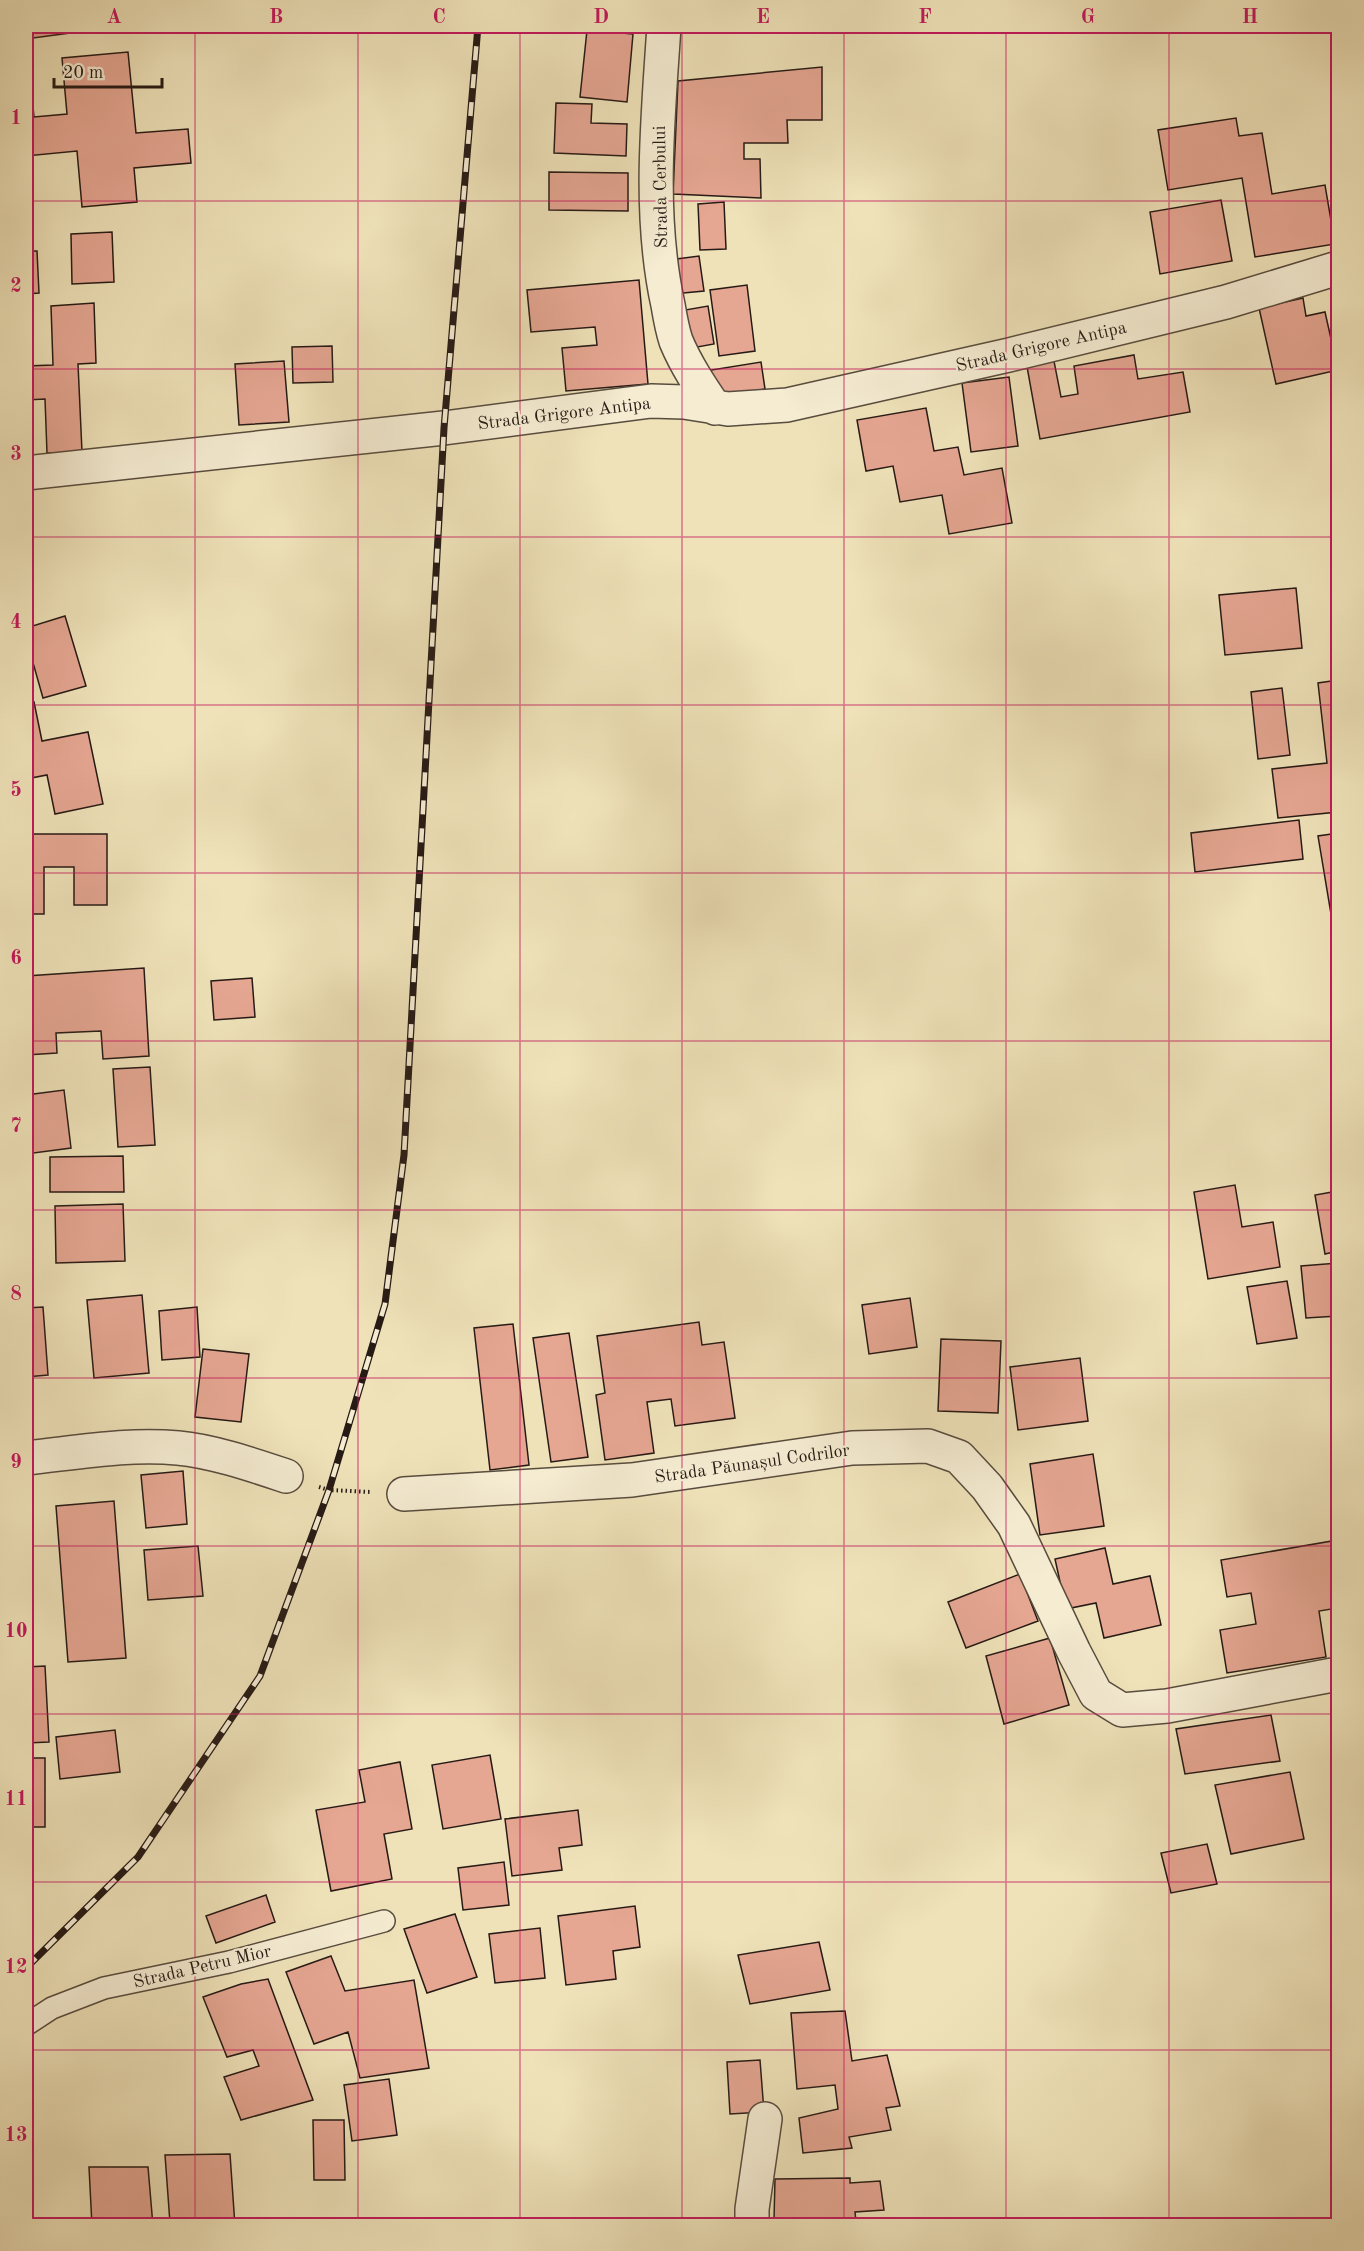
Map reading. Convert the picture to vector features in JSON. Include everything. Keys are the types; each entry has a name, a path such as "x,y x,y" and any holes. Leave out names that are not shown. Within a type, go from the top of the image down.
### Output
{"street":[{"name":"Strada Cerbului","path":"664,26 657,157 657,230 664,289 675,337 686,364 715,408"},
{"name":"Strada Grigore Antipa","path":"26,473 444,428 651,401 684,402 715,408 787,405 1009,355 1226,302 1338,268"},
{"name":"Strada Păunașul Codrilor","path":"404,1494 632,1480 852,1448 928,1446 959,1456 987,1487 1014,1525 1096,1694 1122,1710 1167,1706 1338,1674"},
{"path":"26,1458 134,1447 179,1448 249,1463 286,1476"},
{"path":"752,2226 752,2209 765,2119"}],"lane":[{"name":"Strada Petru Mior","path":"26,2025 51,2008 104,1988 229,1962 384,1921"}],"path":[{"path":"286,1476 329,1490 404,1494"}],"building":[{"path":"26,26 76,26 77,32 26,39"},
{"path":"587,30 633,34 627,102 580,97"},
{"path":"128,52 136,133 188,129 191,163 134,168 137,202 82,207 77,151 26,156 26,76 30,76 34,117 67,114 62,58"},
{"path":"822,67 822,120 787,120 788,143 744,143 744,159 760,159 761,198 673,194 678,81"},
{"path":"556,103 592,104 591,123 627,124 626,156 554,153"},
{"path":"1236,118 1239,136 1262,133 1272,194 1325,185 1335,244 1255,257 1242,178 1168,190 1158,130"},
{"path":"549,172 628,173 628,211 549,210"},
{"path":"1221,200 1232,261 1160,274 1150,212"},
{"path":"724,202 726,249 700,250 698,204"},
{"path":"112,232 114,282 72,284 71,234"},
{"path":"26,251 37,251 39,293 26,294"},
{"path":"699,256 704,291 673,294 669,260"},
{"path":"639,280 648,384 566,391 562,348 597,345 595,327 531,332 527,290"},
{"path":"747,285 755,351 719,356 710,290"},
{"path":"1303,298 1306,316 1325,312 1338,370 1276,384 1259,308"},
{"path":"94,303 96,363 78,364 82,452 47,453 45,399 26,400 26,366 53,365 51,306"},
{"path":"708,306 714,344 692,348 685,310"},
{"path":"332,346 333,382 293,383 292,347"},
{"path":"1134,355 1138,379 1183,372 1190,412 1040,439 1026,361 1053,356 1061,397 1078,394 1074,366"},
{"path":"284,361 289,422 239,425 235,364"},
{"path":"761,362 765,389 716,397 711,370"},
{"path":"1009,377 1018,446 971,452 962,383"},
{"path":"926,408 934,451 958,447 964,475 1002,468 1012,523 949,534 942,495 900,502 893,466 866,471 857,420"},
{"path":"26,572 32,573 30,620 26,620"},
{"path":"1296,588 1302,648 1225,655 1219,595"},
{"path":"65,616 86,686 43,698 26,638 26,628"},
{"path":"1338,680 1338,812 1278,818 1272,769 1327,763 1318,683"},
{"path":"1282,688 1290,755 1258,759 1251,692"},
{"path":"34,702 42,741 88,732 103,804 55,814 47,775 26,779 26,704"},
{"path":"1299,820 1303,859 1195,872 1191,833"},
{"path":"1338,833 1338,926 1333,926 1318,836"},
{"path":"26,834 107,834 107,905 74,905 74,867 44,867 44,914 26,914"},
{"path":"144,968 149,1056 103,1059 101,1031 56,1033 57,1053 26,1055 26,976"},
{"path":"252,978 255,1017 214,1020 211,981"},
{"path":"150,1067 155,1145 118,1147 113,1069"},
{"path":"64,1090 71,1148 26,1154 26,1095"},
{"path":"123,1156 124,1192 50,1192 50,1157"},
{"path":"1235,1185 1242,1227 1273,1222 1280,1267 1208,1279 1194,1192"},
{"path":"1338,1191 1338,1251 1325,1254 1315,1195"},
{"path":"123,1204 125,1261 56,1263 55,1206"},
{"path":"1338,1263 1338,1316 1306,1318 1301,1266"},
{"path":"1287,1281 1297,1338 1257,1344 1247,1287"},
{"path":"142,1295 149,1373 94,1378 87,1300"},
{"path":"910,1298 917,1347 869,1354 862,1305"},
{"path":"43,1307 48,1375 26,1377 26,1308"},
{"path":"197,1307 200,1357 162,1360 159,1311"},
{"path":"699,1322 702,1345 724,1342 735,1418 675,1426 671,1399 647,1402 654,1453 605,1460 596,1395 605,1393 597,1336"},
{"path":"513,1324 529,1465 490,1470 474,1328"},
{"path":"569,1333 588,1457 551,1462 533,1338"},
{"path":"941,1339 1001,1341 998,1413 938,1411"},
{"path":"203,1349 249,1354 241,1422 195,1417"},
{"path":"1080,1358 1088,1421 1018,1430 1010,1367"},
{"path":"1093,1454 1104,1526 1040,1535 1030,1464"},
{"path":"183,1471 187,1524 146,1528 141,1475"},
{"path":"114,1501 126,1658 68,1662 56,1506"},
{"path":"1338,1540 1338,1614 1337,1608 1319,1611 1326,1657 1227,1673 1220,1630 1256,1624 1251,1593 1227,1597 1221,1560"},
{"path":"198,1546 203,1596 148,1600 144,1550"},
{"path":"1105,1548 1113,1584 1150,1576 1161,1625 1104,1638 1096,1603 1066,1609 1055,1559"},
{"path":"1020,1574 1038,1621 966,1648 948,1602"},
{"path":"1050,1638 1069,1705 1004,1724 986,1656"},
{"path":"45,1666 49,1742 26,1743 26,1667"},
{"path":"1271,1715 1280,1761 1185,1774 1176,1729"},
{"path":"115,1730 120,1772 60,1779 56,1737"},
{"path":"490,1755 501,1819 443,1829 432,1765"},
{"path":"26,1758 45,1758 45,1827 26,1827"},
{"path":"400,1762 412,1829 384,1834 392,1879 331,1891 316,1810 365,1802 359,1770"},
{"path":"1290,1772 1304,1839 1231,1854 1215,1785"},
{"path":"578,1810 582,1845 559,1848 562,1870 512,1876 505,1819"},
{"path":"1207,1844 1217,1884 1171,1893 1161,1853"},
{"path":"504,1862 509,1905 463,1910 458,1868"},
{"path":"266,1895 275,1922 216,1943 206,1916"},
{"path":"635,1906 640,1947 613,1951 616,1979 566,1985 558,1916"},
{"path":"455,1914 477,1977 427,1993 404,1929"},
{"path":"540,1928 545,1978 495,1983 489,1934"},
{"path":"819,1942 830,1990 750,2004 738,1955"},
{"path":"331,1956 345,1991 414,1980 429,2068 360,2078 348,2032 314,2044 286,1972"},
{"path":"268,1979 313,2100 241,2120 224,2077 259,2066 253,2050 227,2057 203,1997 241,1984"},
{"path":"845,2011 852,2061 887,2055 900,2106 886,2108 891,2130 849,2137 852,2148 803,2153 799,2118 838,2109 835,2085 797,2089 791,2013"},
{"path":"760,2060 764,2112 730,2114 727,2062"},
{"path":"389,2079 397,2135 352,2141 344,2085"},
{"path":"313,2120 344,2120 345,2180 314,2180"},
{"path":"1338,2143 1338,2167 1337,2168 1332,2144"},
{"path":"230,2154 235,2226 157,2226 157,2224 170,2223 165,2155"},
{"path":"89,2167 148,2167 153,2226 92,2226"},
{"path":"850,2178 850,2183 880,2181 884,2210 855,2212 856,2221 774,2220 775,2179"},
{"path":"1338,2217 1338,2226 1323,2226 1322,2220"}],"railway":[{"path":"26,1968 138,1857 260,1676 329,1490 385,1304 404,1155 444,428 478,26"}]}
